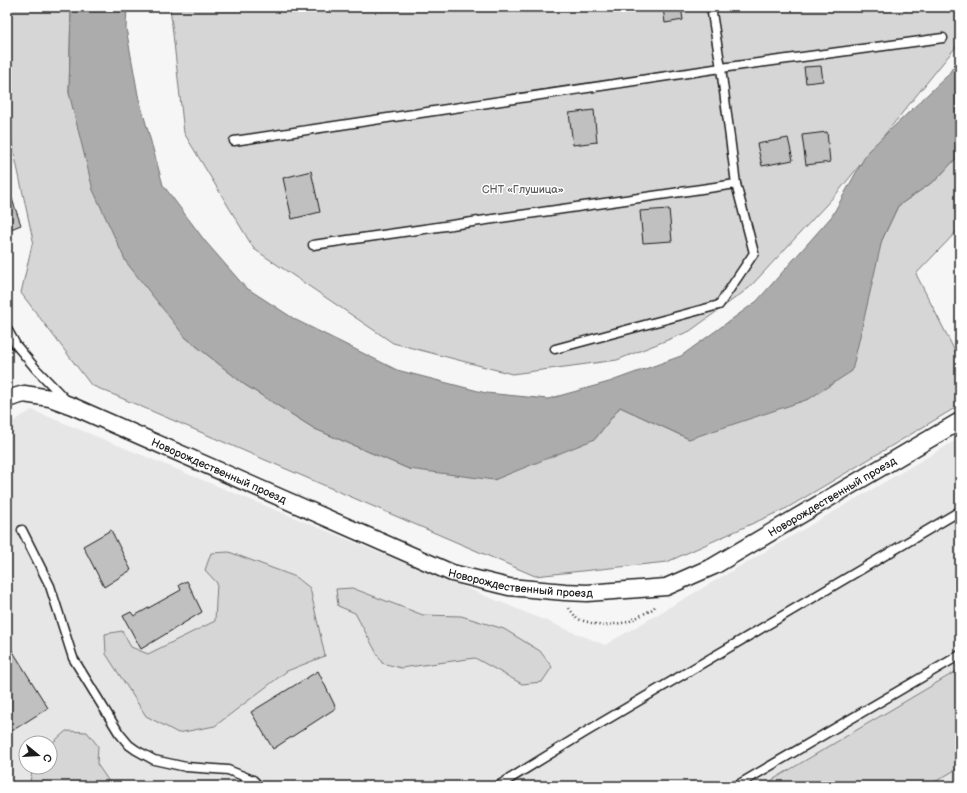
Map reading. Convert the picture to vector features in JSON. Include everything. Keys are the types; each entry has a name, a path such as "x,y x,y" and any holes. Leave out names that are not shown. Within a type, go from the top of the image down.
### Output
{"street":[{"name":"Новорождественный проезд","path":"7,399 24,394 50,398 72,406 452,573 509,587 586,593 666,587 714,566 960,421"}],"lane":[{"path":"555,348 719,305 754,252 736,184 721,68 711,7"},
{"path":"234,141 721,68 943,38"},
{"path":"313,245 736,184"},
{"path":"7,329 16,345 36,369 72,406"},
{"path":"498,786 591,729 960,511"},
{"path":"22,530 50,586 73,658 119,733 129,744 136,750 154,760 186,767 228,770 253,780 259,786"},
{"path":"736,786 960,655"}],"path":[{"path":"565,592 565,603 577,619 602,626 628,622 653,609 662,597 666,587"}],"shaded area":[{"path":"71,7 127,7 126,28 138,95 163,185 205,241 245,287 296,320 397,370 486,393 548,399 609,382 681,356 757,301 832,216 868,151 948,75 960,56 960,154 937,179 898,206 882,240 852,371 809,399 689,439 620,407 595,439 494,480 409,469 315,429 245,385 185,337 126,262 93,190 69,93"},
{"path":"32,410 605,645 960,438 960,786 7,786 7,425"}],"green space":[{"path":"7,7 71,7 69,93 185,337 245,385 315,429 409,469 595,439 620,407 689,439 882,240 898,206 937,179 960,154 960,228 916,274 960,361 960,405 787,508 667,562 535,576 91,385 21,293 33,240 7,120"},
{"name":"СНТ «Глушица»","path":"170,7 960,7 960,41 838,192 749,288 690,331 617,360 512,374 393,343 254,249 184,133"},
{"path":"229,552 296,577 310,588 325,656 287,671 215,726 178,733 146,716 106,654 105,634 122,631 131,647 148,654 215,621 217,583 205,570 211,553"},
{"path":"352,588 423,615 461,616 504,629 540,651 552,667 542,682 522,684 475,658 401,668 382,663 355,613 338,606 336,589"},
{"path":"960,669 960,767 928,786 762,786"},
{"path":"66,731 87,732 98,746 97,764 112,786 29,786 31,775 58,775 58,738"}],"building":[{"path":"663,7 681,7 683,20 665,23"},
{"path":"821,66 823,81 806,83 804,67"},
{"path":"594,110 597,142 573,145 569,113"},
{"path":"827,132 830,162 806,165 802,135"},
{"path":"788,138 793,160 762,166 757,144"},
{"path":"311,171 320,212 292,219 283,178"},
{"path":"11,196 21,225 11,229 7,218 7,198"},
{"path":"669,209 672,241 643,243 640,211"},
{"path":"111,530 131,570 104,587 83,546"},
{"path":"187,581 202,612 141,649 123,616 131,612 134,616 181,590 179,585"},
{"path":"7,642 48,708 7,734"},
{"path":"318,671 336,708 273,749 251,712"}]}
